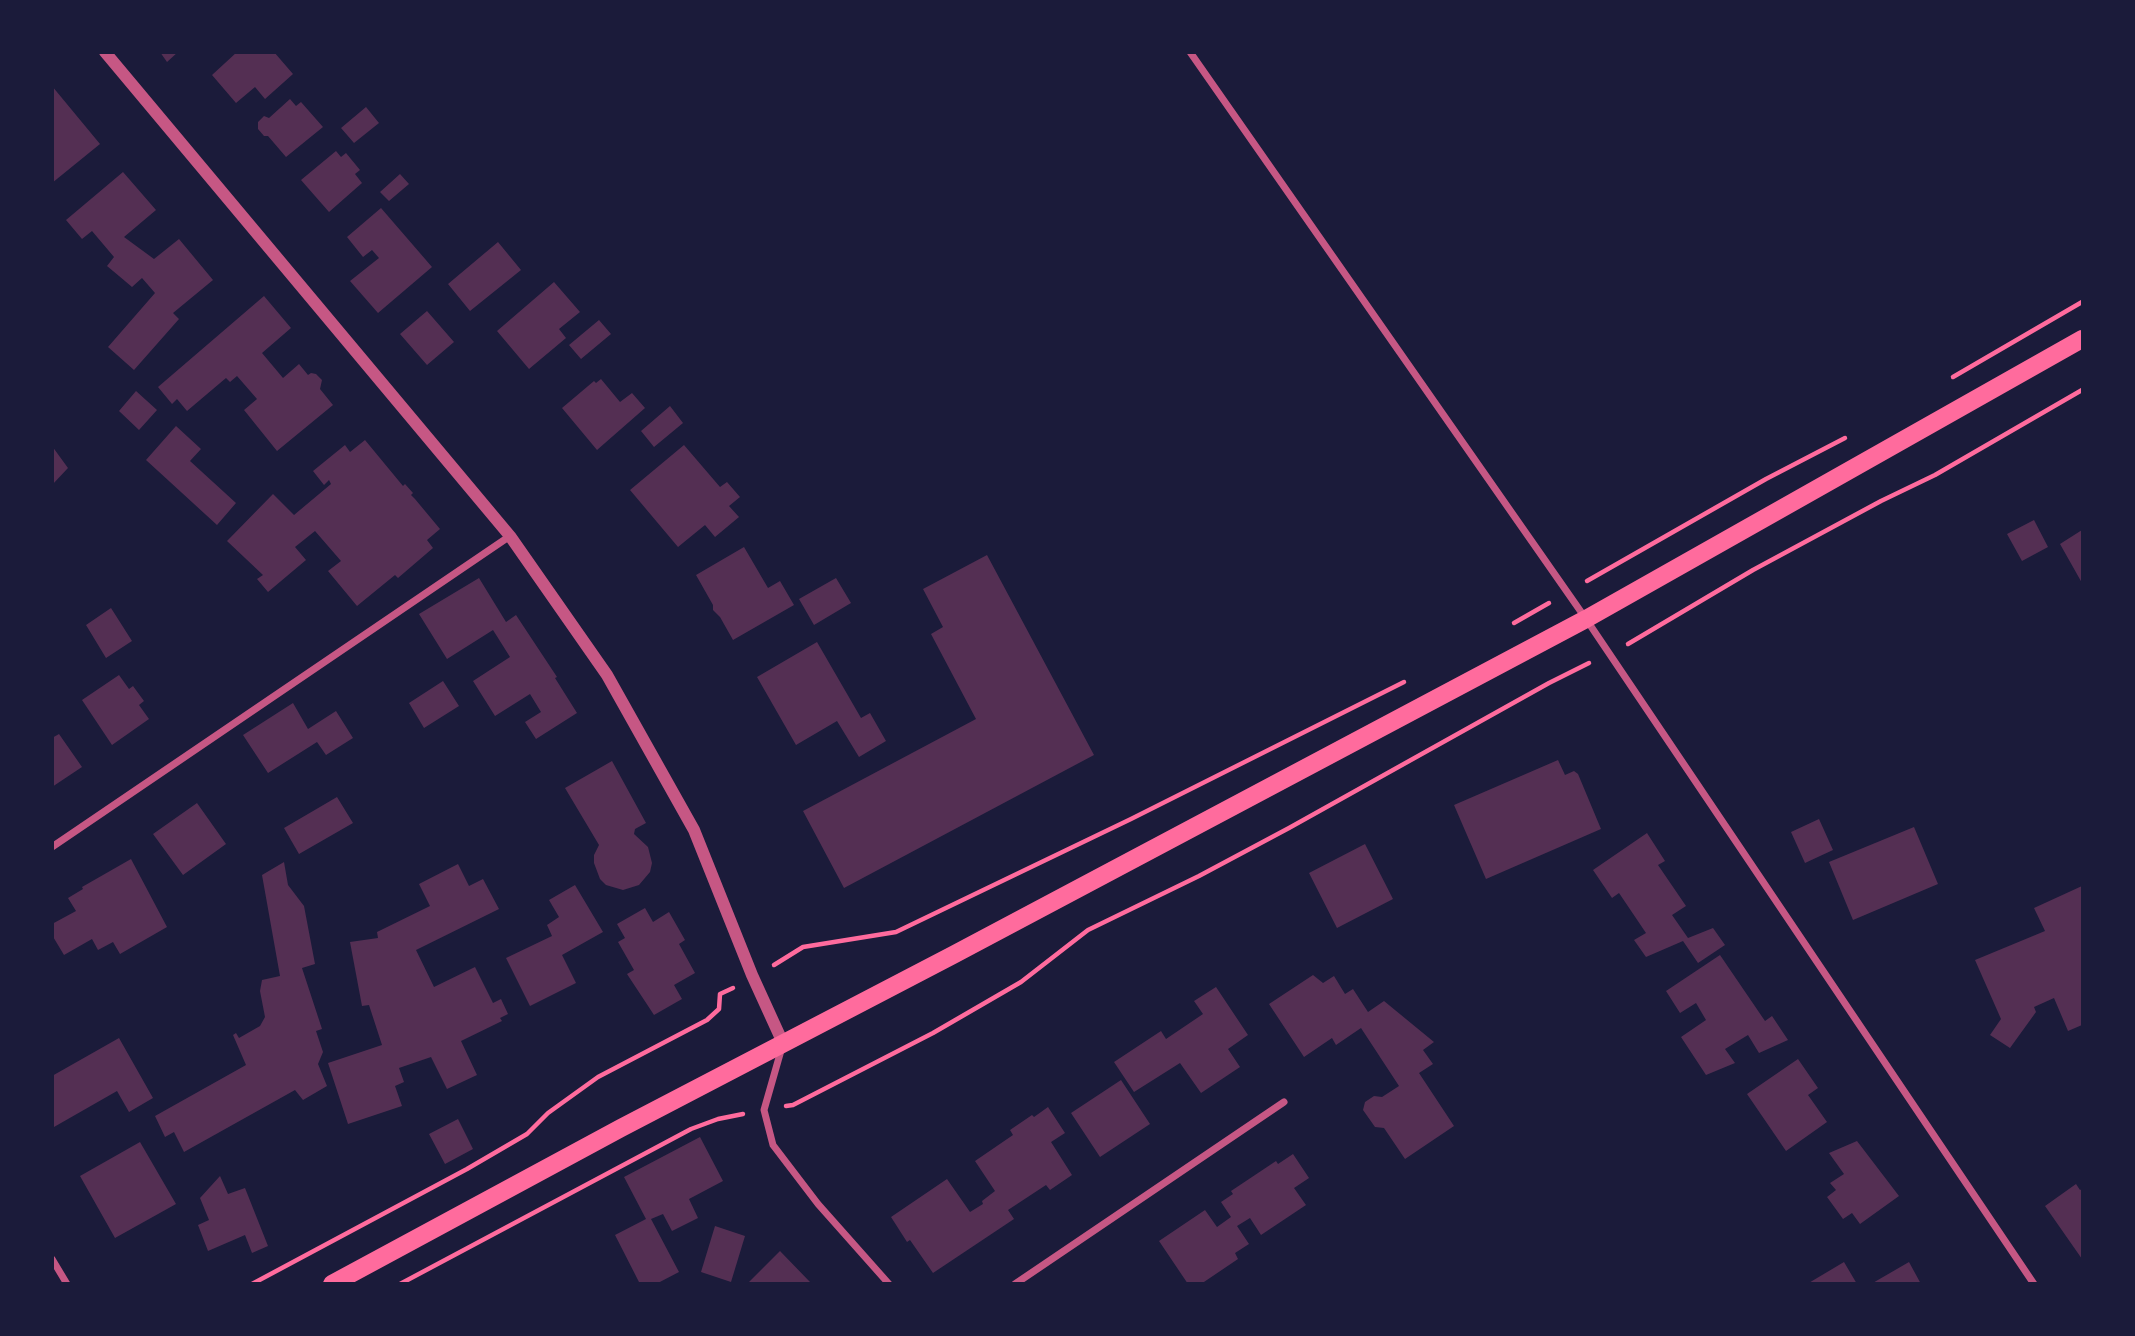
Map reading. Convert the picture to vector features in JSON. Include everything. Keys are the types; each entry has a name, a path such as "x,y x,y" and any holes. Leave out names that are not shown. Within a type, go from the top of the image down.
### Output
{"main road":[{"path":"332,1283 1586,619 2082,339"}],"street":[{"path":"105,52 510,536 607,675 694,831 783,1044 764,1110 773,1145 818,1204 889,1283"},
{"path":"1190,52 1586,619 2034,1283"},
{"path":"52,847 510,536"},
{"path":"1016,1283 1284,1102"},
{"path":"52,1259 67,1283"}],"path":[{"path":"1947,381 2082,302"},
{"path":"400,1283 691,1129 718,1119 793,1105 933,1032 1021,982 1088,930 1199,876 1609,653 1753,570 1935,475 2082,390"},
{"path":"1509,626 1766,479 1855,433"},
{"path":"252,1283 527,1134 548,1113 598,1077 707,1020 719,1009 720,994 754,979 803,947 896,932 1192,789 1416,676"}],"building":[{"path":"160,52 178,52 167,62"},
{"path":"237,52 274,52 293,74 265,99 255,87 236,103 212,75"},
{"path":"52,86 100,144 52,183"},
{"path":"290,99 296,106 301,102 323,127 286,157 268,136 264,136 258,129 258,122 264,116 269,118"},
{"path":"366,107 379,123 354,143 341,128"},
{"path":"336,151 341,157 346,153 360,170 355,174 362,183 329,212 301,180"},
{"path":"123,172 156,210 124,237 154,259 179,239 213,280 173,313 179,319 134,370 108,347 155,293 142,278 132,287 107,266 114,257 92,231 82,239 66,220"},
{"path":"400,174 409,184 389,201 380,192"},
{"path":"381,208 432,267 378,313 350,281 379,258 372,250 363,257 347,237"},
{"path":"498,242 521,270 470,311 448,284"},
{"path":"554,282 580,312 559,329 566,338 529,369 497,331"},
{"path":"264,296 291,328 262,353 283,378 299,364 308,375 316,374 322,380 320,389 333,405 277,451 244,410 257,399 237,376 230,382 226,378 187,411 177,399 172,404 158,387"},
{"path":"427,311 454,342 427,365 400,334"},
{"path":"599,320 611,334 581,359 569,345"},
{"path":"601,379 620,402 632,393 645,408 597,450 562,408 594,381 596,383"},
{"path":"136,391 157,410 139,430 119,411"},
{"path":"670,406 683,423 654,447 641,431"},
{"path":"176,426 201,449 190,461 236,503 217,525 146,460"},
{"path":"365,440 403,486 405,484 413,493 411,495 440,529 427,540 433,548 398,578 395,575 357,606 328,571 341,561 315,531 295,547 306,560 268,592 257,579 263,575 227,541 273,494 294,515 331,484 329,480 324,485 313,471 345,445 350,452"},
{"path":"684,445 720,487 727,482 740,497 729,506 739,517 715,537 705,525 678,547 630,490"},
{"path":"52,446 68,468 52,485"},
{"path":"2034,520 2048,547 2022,561 2007,534"},
{"path":"2082,530 2082,583 2060,544"},
{"path":"744,547 768,588 780,581 794,605 733,640 713,610 713,605 696,575"},
{"path":"987,555 1094,755 844,888 803,811 976,719 931,634 943,627 923,589"},
{"path":"479,578 506,622 516,615 577,713 536,739 525,722 541,712 530,694 495,716 473,681 510,657 493,630 447,659 419,614"},
{"path":"836,578 851,603 814,625 799,599"},
{"path":"111,608 132,641 106,658 86,625"},
{"path":"817,642 861,718 870,713 886,741 859,757 837,721 796,745 757,677"},
{"path":"119,675 129,689 133,686 144,701 139,705 149,719 112,745 82,700"},
{"path":"443,681 459,706 424,728 409,703"},
{"path":"293,703 308,729 336,711 353,738 326,755 317,742 268,773 243,735"},
{"path":"59,734 82,767 52,787 52,738"},
{"path":"1558,760 1565,775 1574,771 1578,774 1601,829 1486,879 1454,805"},
{"path":"612,761 646,823 635,829 634,834 648,847 652,863 650,872 639,885 623,890 606,885 600,879 594,863 594,855 599,845 565,788"},
{"path":"337,797 353,823 299,854 284,828"},
{"path":"197,803 226,844 183,875 153,834"},
{"path":"1819,819 1833,850 1805,863 1791,832"},
{"path":"1914,827 1938,884 1853,920 1829,862"},
{"path":"1647,833 1665,861 1658,865 1686,906 1672,915 1688,938 1713,928 1725,945 1698,963 1683,941 1646,957 1634,940 1646,933 1619,893 1612,898 1593,870"},
{"path":"1365,844 1393,899 1337,928 1309,873"},
{"path":"131,859 167,927 120,954 113,942 98,950 92,939 64,955 52,935 52,924 76,911 68,898"},
{"path":"284,862 288,885 304,906 315,964 302,968 322,1029 316,1031 323,1052 318,1064 327,1086 303,1100 295,1090 184,1152 174,1132 165,1137 155,1116 246,1065 233,1035 236,1033 239,1038 260,1026 265,1017 260,991 262,980 280,976 262,875"},
{"path":"458,864 469,886 483,879 499,909 416,950 434,987 475,967 493,1003 501,999 508,1014 500,1018 502,1021 461,1041 477,1075 447,1089 431,1057 399,1068 404,1082 395,1086 402,1106 348,1124 328,1063 382,1045 369,1005 362,1006 350,942 378,938 377,932 430,906 419,884"},
{"path":"575,885 603,932 562,955 576,983 530,1006 506,958 552,936 547,925 559,917 549,900"},
{"path":"2082,886 2082,1025 2068,1031 2054,998 2034,1007 2036,1012 2010,1048 1990,1035 2001,1019 1975,960 2045,931 2034,908"},
{"path":"645,908 653,922 669,912 685,940 679,944 695,973 674,985 682,999 654,1015 627,974 634,970 618,942 625,938 617,924"},
{"path":"1720,955 1765,1021 1772,1016 1788,1040 1759,1053 1748,1035 1725,1049 1735,1063 1706,1075 1681,1037 1706,1020 1696,1003 1680,1013 1666,991"},
{"path":"1313,975 1323,983 1334,976 1345,994 1353,989 1368,1012 1384,1001 1434,1042 1423,1050 1433,1064 1419,1073 1454,1126 1405,1159 1384,1128 1375,1127 1363,1110 1365,1102 1374,1096 1382,1097 1399,1086 1361,1028 1336,1045 1332,1038 1304,1057 1269,1004"},
{"path":"1216,987 1248,1035 1228,1049 1240,1067 1201,1093 1180,1063 1134,1092 1114,1062 1161,1031 1166,1039 1203,1014 1194,1001"},
{"path":"119,1038 153,1098 129,1112 117,1091 54,1127 52,1076"},
{"path":"1798,1059 1818,1088 1808,1095 1827,1122 1786,1151 1747,1094"},
{"path":"1121,1080 1150,1124 1100,1157 1071,1113"},
{"path":"1048,1107 1065,1133 1051,1142 1072,1175 1050,1190 1046,1185 1008,1210 1014,1219 933,1273 910,1240 907,1242 891,1217 947,1179 970,1212 983,1204 982,1201 995,1191 975,1161 1013,1135 1010,1130"},
{"path":"458,1119 473,1149 445,1164 429,1134"},
{"path":"700,1137 723,1181 689,1199 698,1218 672,1231 663,1214 651,1219 679,1272 656,1284 640,1284 615,1235 646,1219 624,1177"},
{"path":"1857,1141 1899,1196 1860,1224 1852,1213 1843,1219 1827,1197 1836,1190 1830,1183 1844,1174 1829,1153"},
{"path":"140,1142 176,1204 115,1238 80,1176"},
{"path":"1293,1154 1309,1178 1294,1188 1306,1205 1261,1235 1250,1218 1237,1226 1249,1244 1235,1253 1238,1259 1201,1284 1188,1284 1159,1241 1205,1210 1217,1227 1231,1217 1221,1202 1233,1194 1231,1191 1276,1161 1278,1164"},
{"path":"220,1176 228,1194 245,1188 268,1246 252,1253 245,1235 208,1251 198,1225 209,1220 200,1198"},
{"path":"2076,1184 2082,1189 2082,1259 2045,1206"},
{"path":"715,1226 745,1236 731,1282 701,1272"},
{"path":"780,1251 810,1282 808,1284 747,1284"},
{"path":"1844,1262 1857,1284 1807,1284"},
{"path":"1909,1262 1921,1284 1871,1284"}]}
